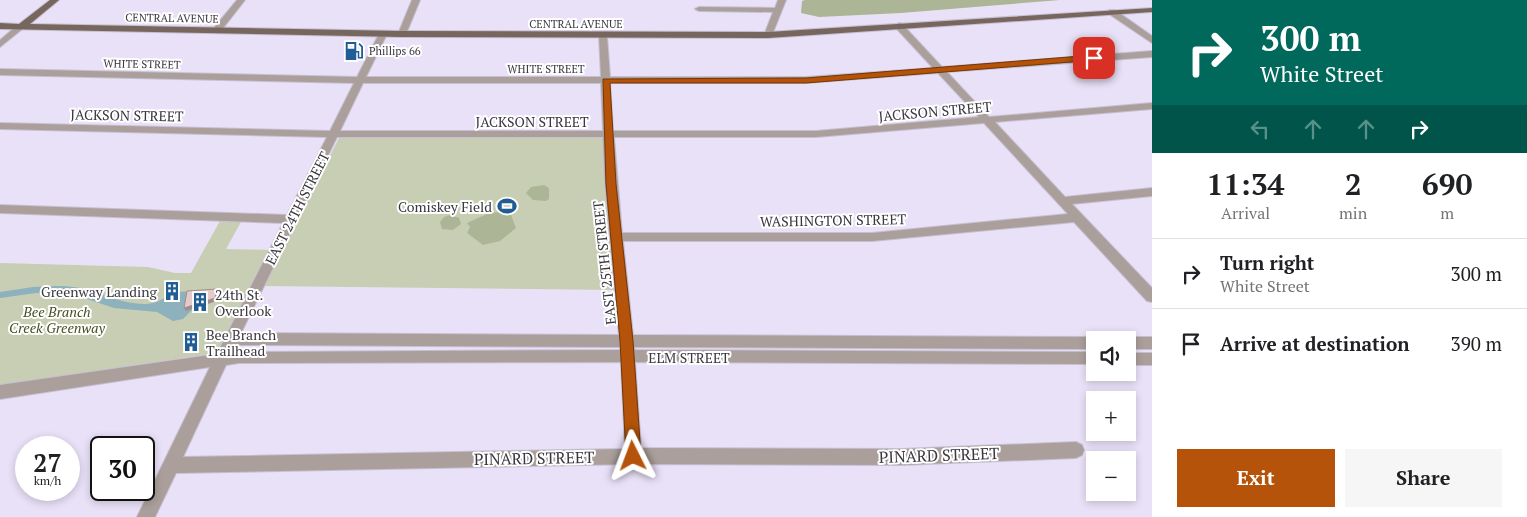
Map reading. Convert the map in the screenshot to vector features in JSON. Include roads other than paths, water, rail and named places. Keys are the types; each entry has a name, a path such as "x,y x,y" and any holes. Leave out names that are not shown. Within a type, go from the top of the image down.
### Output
{"main road":[{"path":"22,26 56,0"},
{"name":"CENTRAL AVENUE","path":"0,26 383,34 768,35 1152,10"}],"street":[{"path":"217,30 241,0"},
{"path":"402,34 416,0"},
{"path":"768,35 782,0"},
{"path":"698,9 779,10"},
{"path":"1112,12 1152,40"},
{"path":"0,44 22,26"},
{"path":"899,26 985,121 1064,201 1152,297"},
{"name":"EAST 24TH STREET","path":"146,517 231,339 383,34"},
{"name":"EAST 25TH STREET","path":"603,36 611,184 627,341 633,456"},
{"name":"WHITE STREET","path":"0,72 361,80 806,80 1152,54"},
{"name":"JACKSON STREET","path":"0,126 334,134 816,134 1152,106"},
{"path":"1064,201 1152,192"},
{"path":"0,209 292,218"},
{"name":"WASHINGTON STREET","path":"617,237 872,237 1079,217"},
{"name":"ELM STREET","path":"231,339 1086,342"},
{"path":"1136,343 1152,343"},
{"name":"ELM STREET","path":"1,394 222,359 628,356 1086,358"},
{"path":"1136,358 1152,359"},
{"name":"PINARD STREET","path":"171,464 633,456 902,457 1076,450"}],"water":[{"path":"58,286 80,288 137,304 151,303 174,293 185,291 192,293 194,308 183,319 173,321 157,312 114,308 75,295 36,293 0,298 0,292 33,287"}],"place":[{"name":"Phillips 66","path":"354,51"},
{"name":"Comiskey Field","path":"507,206"},
{"name":"Greenway Landing","path":"172,291"},
{"name":"24th St. Overlook","path":"200,302"},
{"name":"Bee Branch Trailhead","path":"191,342"}],"park label":[{"name":"Bee Branch Creek Greenway","path":"57,320"}]}
